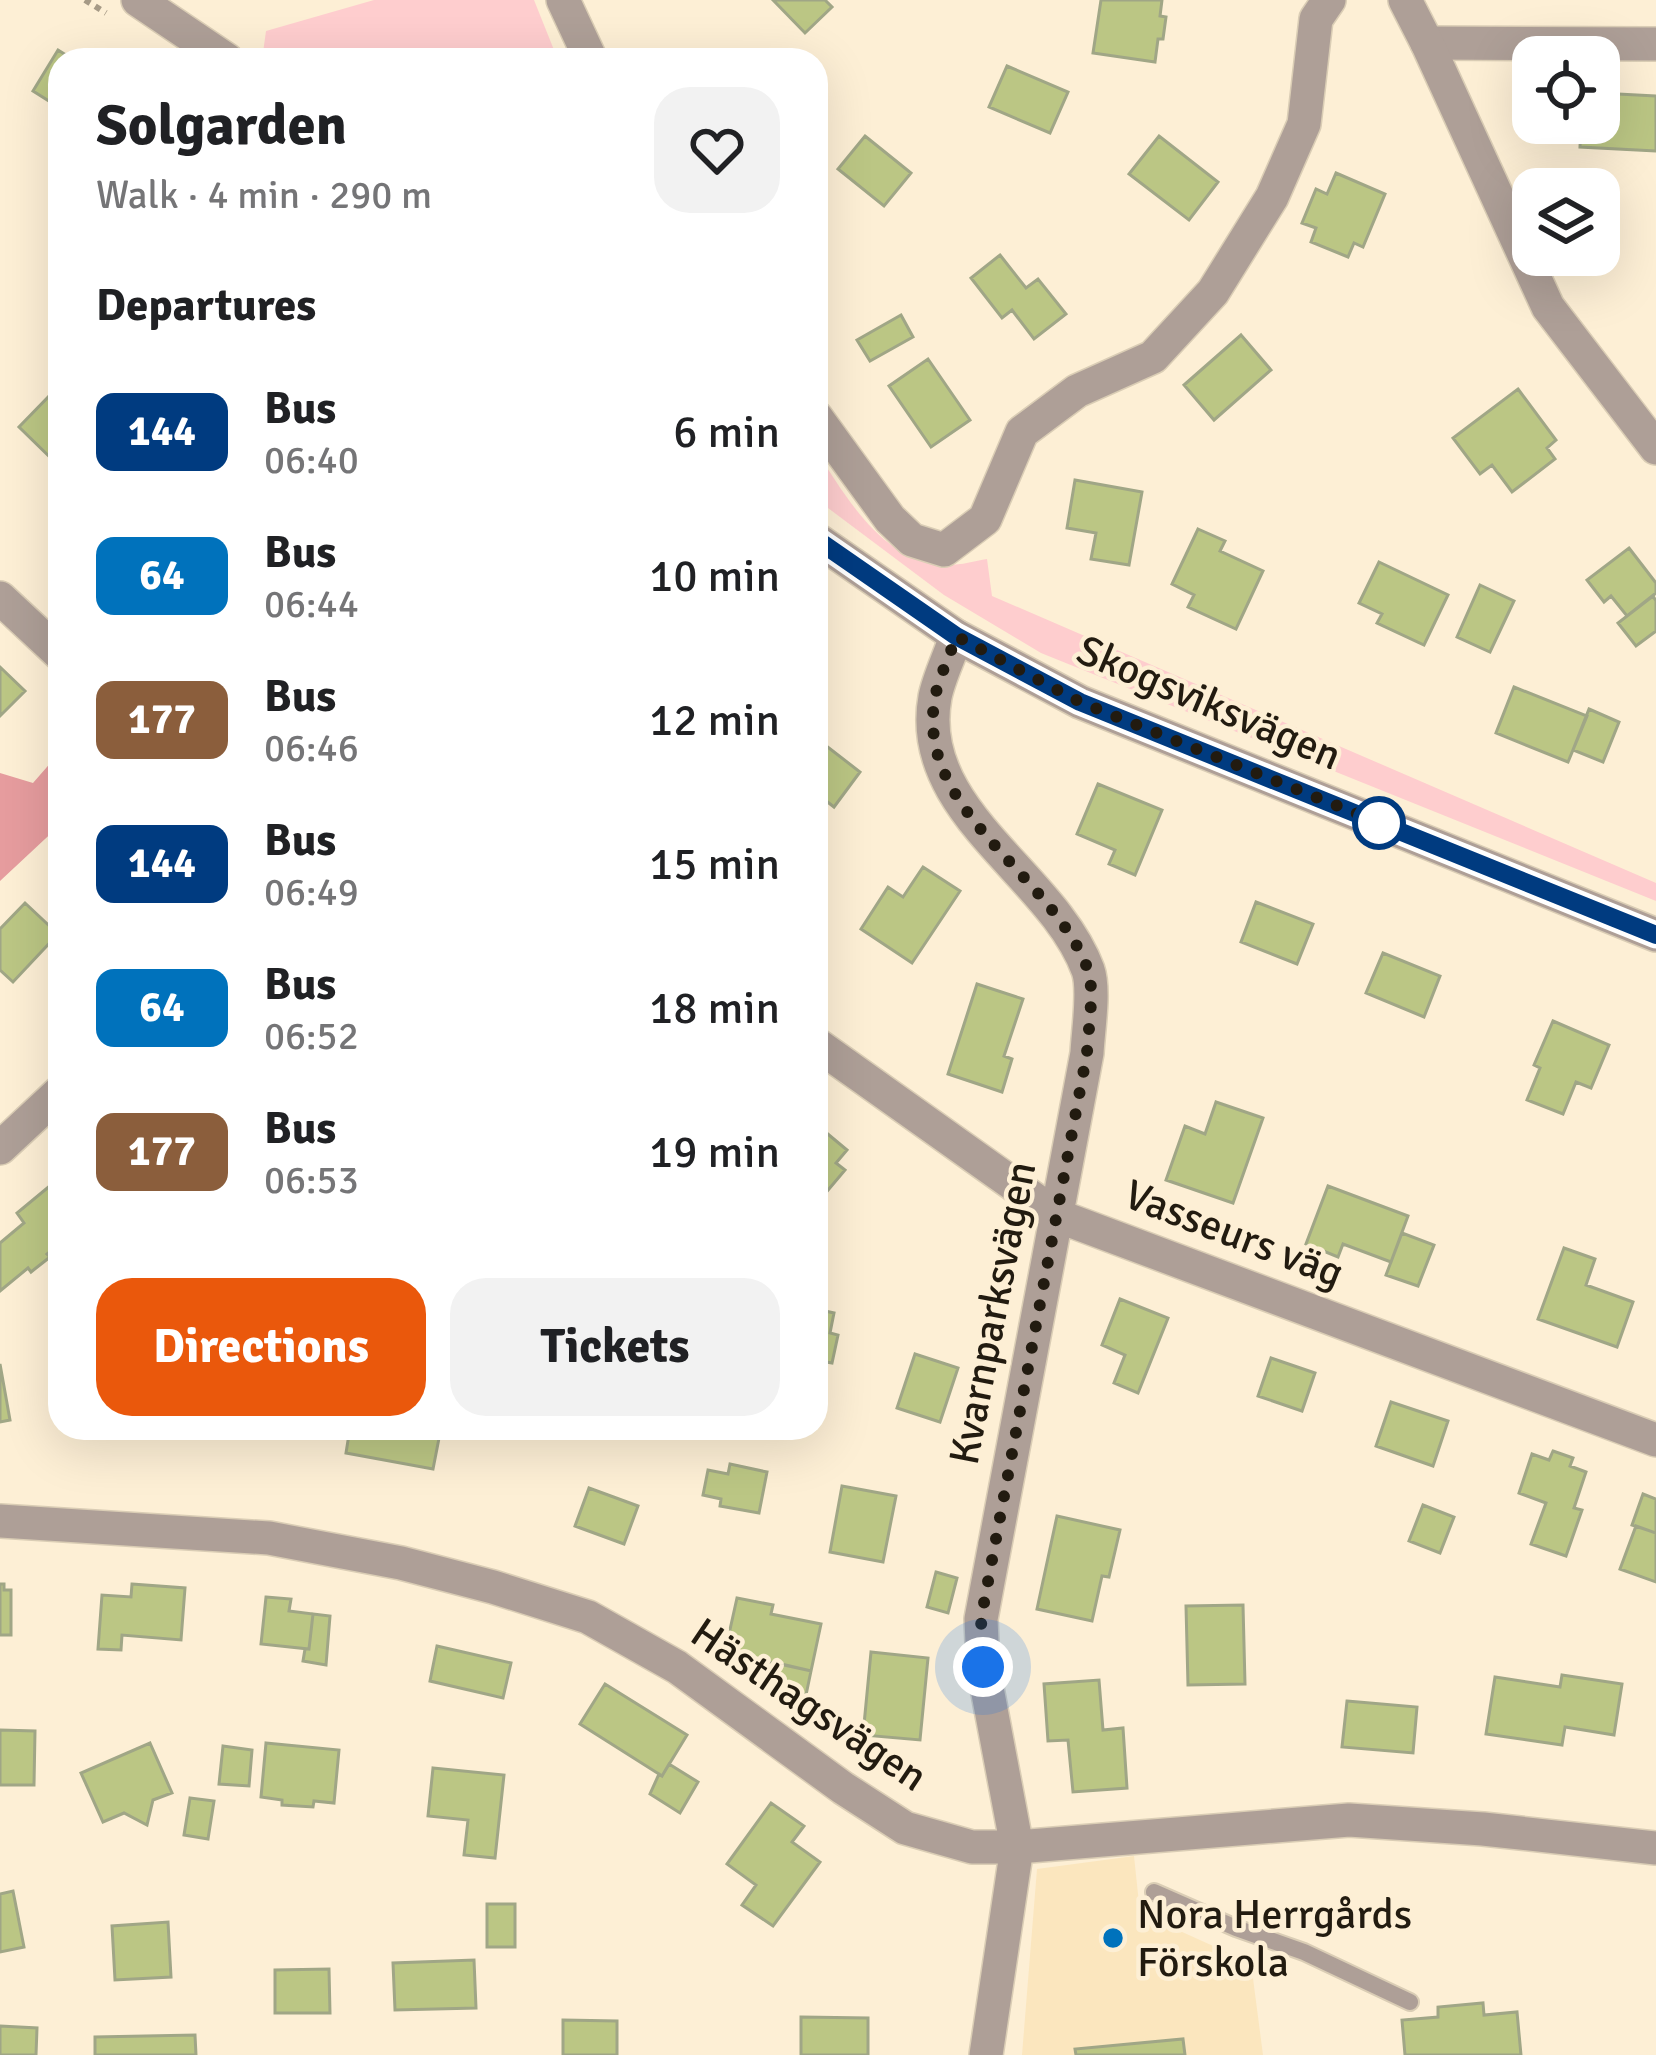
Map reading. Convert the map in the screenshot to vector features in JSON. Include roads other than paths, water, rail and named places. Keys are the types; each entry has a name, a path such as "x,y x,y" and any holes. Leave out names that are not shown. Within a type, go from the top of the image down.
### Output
{"street":[{"path":"138,0 209,48"},
{"path":"563,0 585,48"},
{"path":"828,434 890,519 912,540 944,550 985,518 1022,432 1077,391 1153,357 1213,292 1272,197 1304,124 1316,19 1329,0"},
{"path":"1405,0 1548,307 1656,448"},
{"path":"1427,43 1656,44"},
{"name":"Skogsviksvägen","path":"828,547 956,636 1080,702 1656,935"},
{"path":"0,598 48,643"},
{"name":"Kvarnparksvägen","path":"956,636 935,698 934,745 946,778 974,823 1042,895 1073,938 1091,975 1087,1053 981,1619 983,1667 1017,1847 986,2055"},
{"name":"Vasseurs väg","path":"828,1053 1058,1216 1656,1441"},
{"path":"0,1148 48,1103"},
{"name":"Hästhagsvägen","path":"0,1521 269,1538 401,1563 587,1617 677,1667 905,1828 972,1847 1348,1820 1656,1848"}],"lane":[{"path":"1154,1892 1304,1952 1410,2002"}],"place":[{"name":"Nora Herrgårds Förskola","path":"1113,1938"}]}
